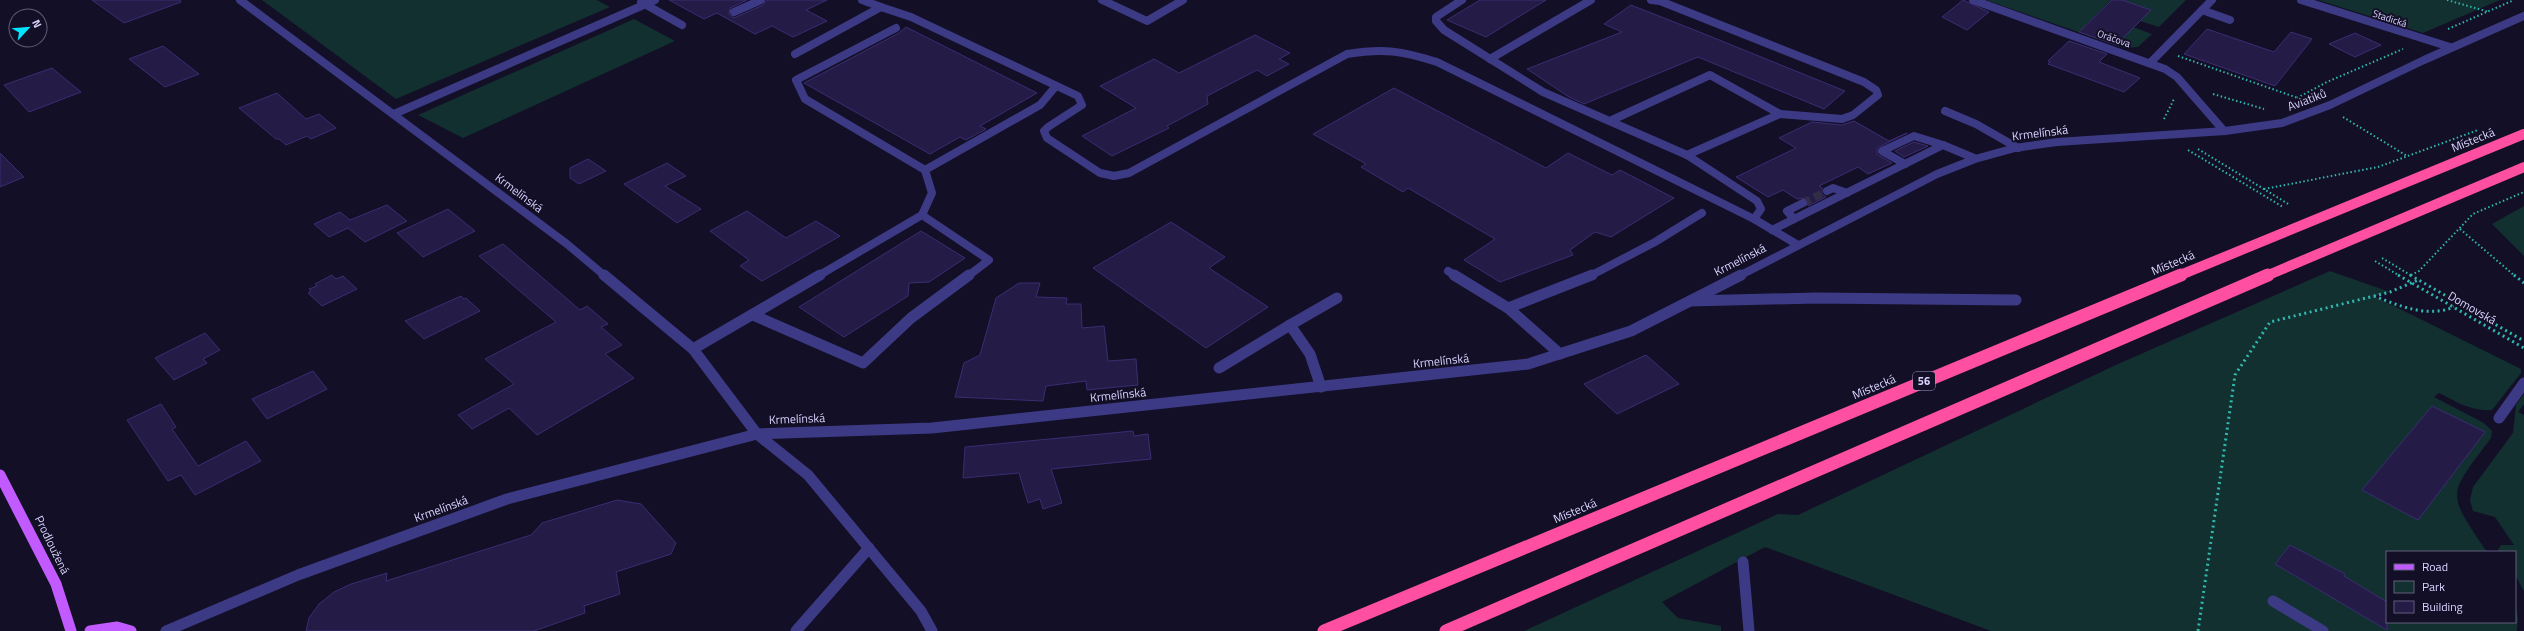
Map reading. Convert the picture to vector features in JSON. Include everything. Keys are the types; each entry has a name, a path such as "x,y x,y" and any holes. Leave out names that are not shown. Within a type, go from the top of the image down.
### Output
{"highway":[{"name":"Místecká","path":"1324,631 2312,220 2524,134"},
{"path":"1446,631 2346,241 2524,167"}],"main road":[{"name":"Prodloužená","path":"0,475 56,584 72,631"},
{"path":"90,631 117,627 131,631"}],"street":[{"name":"Krmelínská","path":"240,0 567,244 693,349 757,434"},
{"path":"638,0 682,25"},
{"path":"394,114 655,0"},
{"path":"734,12 761,0"},
{"path":"862,0 911,17 1078,96 1082,105 1073,113 1049,124 1044,130 1047,138 1100,173 1114,176 1129,173 1347,54 1371,50 1401,51 1456,70 1754,219 1798,244"},
{"path":"1102,0 1147,21 1183,0"},
{"path":"1462,0 1436,16 1436,21 1444,30 1543,92 1577,108 1612,120 1687,155 1756,201 1761,209 1754,219"},
{"path":"1490,59 1591,0"},
{"path":"1612,120 1710,75 1780,114 1842,119 1852,115 1878,95 1876,90 1864,82 1660,1 1651,0"},
{"name":"Oráčova","path":"1973,0 2151,62 2177,77 2224,131"},
{"path":"2151,62 2212,0"},
{"name":"Stadická","path":"2300,0 2321,3 2425,40 2450,47"},
{"path":"794,54 881,7"},
{"path":"2202,10 2230,20"},
{"name":"Aviatiků","path":"2081,141 2224,131 2267,126 2325,107 2450,47 2524,16"},
{"path":"693,349 922,215 932,193 925,170 805,99 796,80 896,28"},
{"path":"925,170 1040,105 1056,86"},
{"path":"1945,111 1976,124 2018,148"},
{"path":"1687,155 1780,114"},
{"path":"1905,164 1882,151 1914,136 1974,158"},
{"name":"Krmelínská","path":"166,631 298,575 507,499 757,434 932,428 1528,364 1631,330 1937,174 1974,158 2018,148 2081,141"},
{"path":"1772,230 1943,146"},
{"path":"1827,191 1833,188 1847,193"},
{"path":"1794,219 1787,211 1803,203"},
{"path":"1508,308 1577,283 1616,265 1662,240 1702,213"},
{"path":"753,315 863,363 911,318 989,260 922,215"},
{"path":"1448,272 1508,308 1560,354"},
{"path":"1219,368 1337,298"},
{"path":"1688,301 1816,298 2016,300"},
{"path":"1290,325 1310,354 1320,387"},
{"path":"2499,418 2524,383"},
{"path":"757,434 808,475 921,611 932,631"},
{"path":"796,631 869,548"},
{"path":"1742,562 1749,631"},
{"path":"2273,601 2323,631"}],"path":[{"path":"2447,0 2489,12"},
{"path":"2292,102 2302,96 2514,0"},
{"path":"2181,61 2176,55 2298,98"},
{"path":"2210,92 2269,110"},
{"path":"2302,96 2360,125 2408,156"},
{"path":"2264,189 2378,167 2478,130"},
{"path":"2181,146 2283,207"},
{"path":"2196,148 2290,205"},
{"path":"2411,275 2420,271 2473,214 2524,192"},
{"path":"2460,229 2524,283"},
{"path":"2382,258 2524,340"},
{"name":"Domovská","path":"2375,261 2524,348"},
{"path":"2198,631 2235,375 2270,322 2374,296 2418,280"},
{"path":"2374,296 2413,310 2447,311 2454,307"}],"green space":[{"path":"262,0 597,0 610,7 396,99"},
{"path":"1986,0 2111,0 2085,26 2122,38 2133,27 2152,34 2138,47 2124,48"},
{"path":"2121,0 2186,0 2159,27 2140,21"},
{"path":"2318,0 2500,0 2423,33"},
{"path":"634,19 675,41 463,138 418,115"},
{"path":"2524,206 2524,256 2492,224"},
{"path":"2330,271 2390,292 2374,296 2521,369 2521,373 2492,410 2471,408 2439,393 2434,397 2484,423 2492,431 2491,438 2466,472 2457,494 2459,505 2464,517 2486,551 2386,551 2386,623 2516,623 2516,608 2518,619 2517,631 1991,631 1765,547 1662,602 1678,618 1721,626 1721,631 1524,631 1778,514 1798,515 2118,364"},
{"path":"2524,394 2524,404 2518,412 2524,415 2524,591 2516,577 2516,551 2498,550 2501,545 2514,545 2495,517 2473,511 2470,500 2473,487 2513,433 2516,405"}],"building":[{"path":"92,0 180,0 181,2 124,23"},
{"path":"669,0 747,0 730,8 729,14 734,18 763,5 767,0 827,0 806,10 827,21 793,37 772,26 755,34 717,13 704,19"},
{"path":"1480,0 1546,0 1486,37 1447,20"},
{"path":"1963,0 1989,12 1967,30 1942,17"},
{"path":"2112,0 2122,0 2151,10 2116,45 2079,32"},
{"path":"1631,5 1845,91 1824,109 1698,57 1584,104 1569,97 1527,69 1622,32 1604,24"},
{"path":"906,27 1037,93 980,126 986,129 966,140 960,137 930,154 804,83 899,33"},
{"path":"2207,29 2274,52 2291,32 2312,39 2275,86 2184,54"},
{"path":"2355,33 2381,45 2355,57 2329,44"},
{"path":"1255,35 1290,53 1279,59 1289,64 1267,76 1257,70 1207,96 1208,104 1167,126 1169,128 1112,156 1082,136 1136,108 1100,86 1154,59 1179,73"},
{"path":"2069,41 2107,54 2099,62 2140,78 2124,92 2048,64 2050,62 2048,61"},
{"path":"163,46 199,74 165,87 129,59"},
{"path":"52,68 81,92 29,112 4,85"},
{"path":"1394,88 1546,168 1568,153 1612,175 1620,170 1674,198 1611,237 1595,232 1570,250 1573,255 1500,282 1464,260 1495,239 1408,188 1403,192 1361,167 1366,164 1313,134"},
{"path":"277,93 306,119 319,114 336,128 311,139 307,136 286,145 279,139 276,139 239,108"},
{"path":"1854,121 1889,141 1907,133 1877,148 1877,154 1892,163 1868,174 1858,167 1819,186 1822,188 1822,194 1826,197 1808,206 1806,198 1797,199 1783,190 1768,197 1736,177 1796,148 1779,138 1812,122 1842,125"},
{"path":"1914,142 1928,146 1904,157 1895,151"},
{"path":"0,153 24,177 0,187"},
{"path":"588,159 606,171 579,184 570,178 570,168"},
{"path":"667,163 686,176 665,186 701,209 677,223 624,184"},
{"path":"387,205 407,221 365,242 348,228 329,237 314,224 340,212 350,220"},
{"path":"448,209 475,231 423,257 397,233"},
{"path":"747,211 786,238 816,221 840,236 762,281 740,266 749,260 710,231"},
{"path":"1171,222 1225,257 1209,268 1268,307 1206,348 1093,268"},
{"path":"921,231 965,258 929,282 909,283 908,296 844,337 799,307"},
{"path":"503,244 580,310 587,306 608,324 601,327 622,345 605,354 634,378 537,435 509,408 472,429 458,415 514,384 485,359 556,322 479,256"},
{"path":"332,275 336,279 343,276 357,289 322,306 308,293 311,291 309,289 317,286 315,284"},
{"path":"1019,283 1040,283 1036,297 1067,298 1066,304 1081,304 1082,328 1104,326 1108,361 1136,359 1138,385 1087,390 1086,381 1046,386 1043,401 955,397 964,363 980,355 996,298"},
{"path":"461,296 464,299 466,298 480,311 424,339 405,321"},
{"path":"205,333 220,350 203,359 207,363 174,380 155,358"},
{"path":"1646,355 1679,384 1617,414 1584,384"},
{"path":"313,371 327,389 267,419 252,399"},
{"path":"161,404 176,427 172,429 198,466 246,441 261,461 195,495 181,475 168,481 127,420"},
{"path":"2432,406 2485,432 2418,520 2362,490"},
{"path":"1133,431 1134,436 1148,434 1151,459 1051,469 1062,503 1043,509 1040,499 1028,503 1019,473 963,478 965,447"},
{"path":"617,500 641,504 676,543 671,554 616,572 620,594 584,606 585,613 534,631 306,631 309,618 319,604 334,592 351,584 387,573 386,581 531,535 542,523"},
{"path":"2290,545 2345,574 2344,576 2386,601 2387,630 2275,564"}],"tunnel":[{"path":"1803,203 1827,191"}]}
